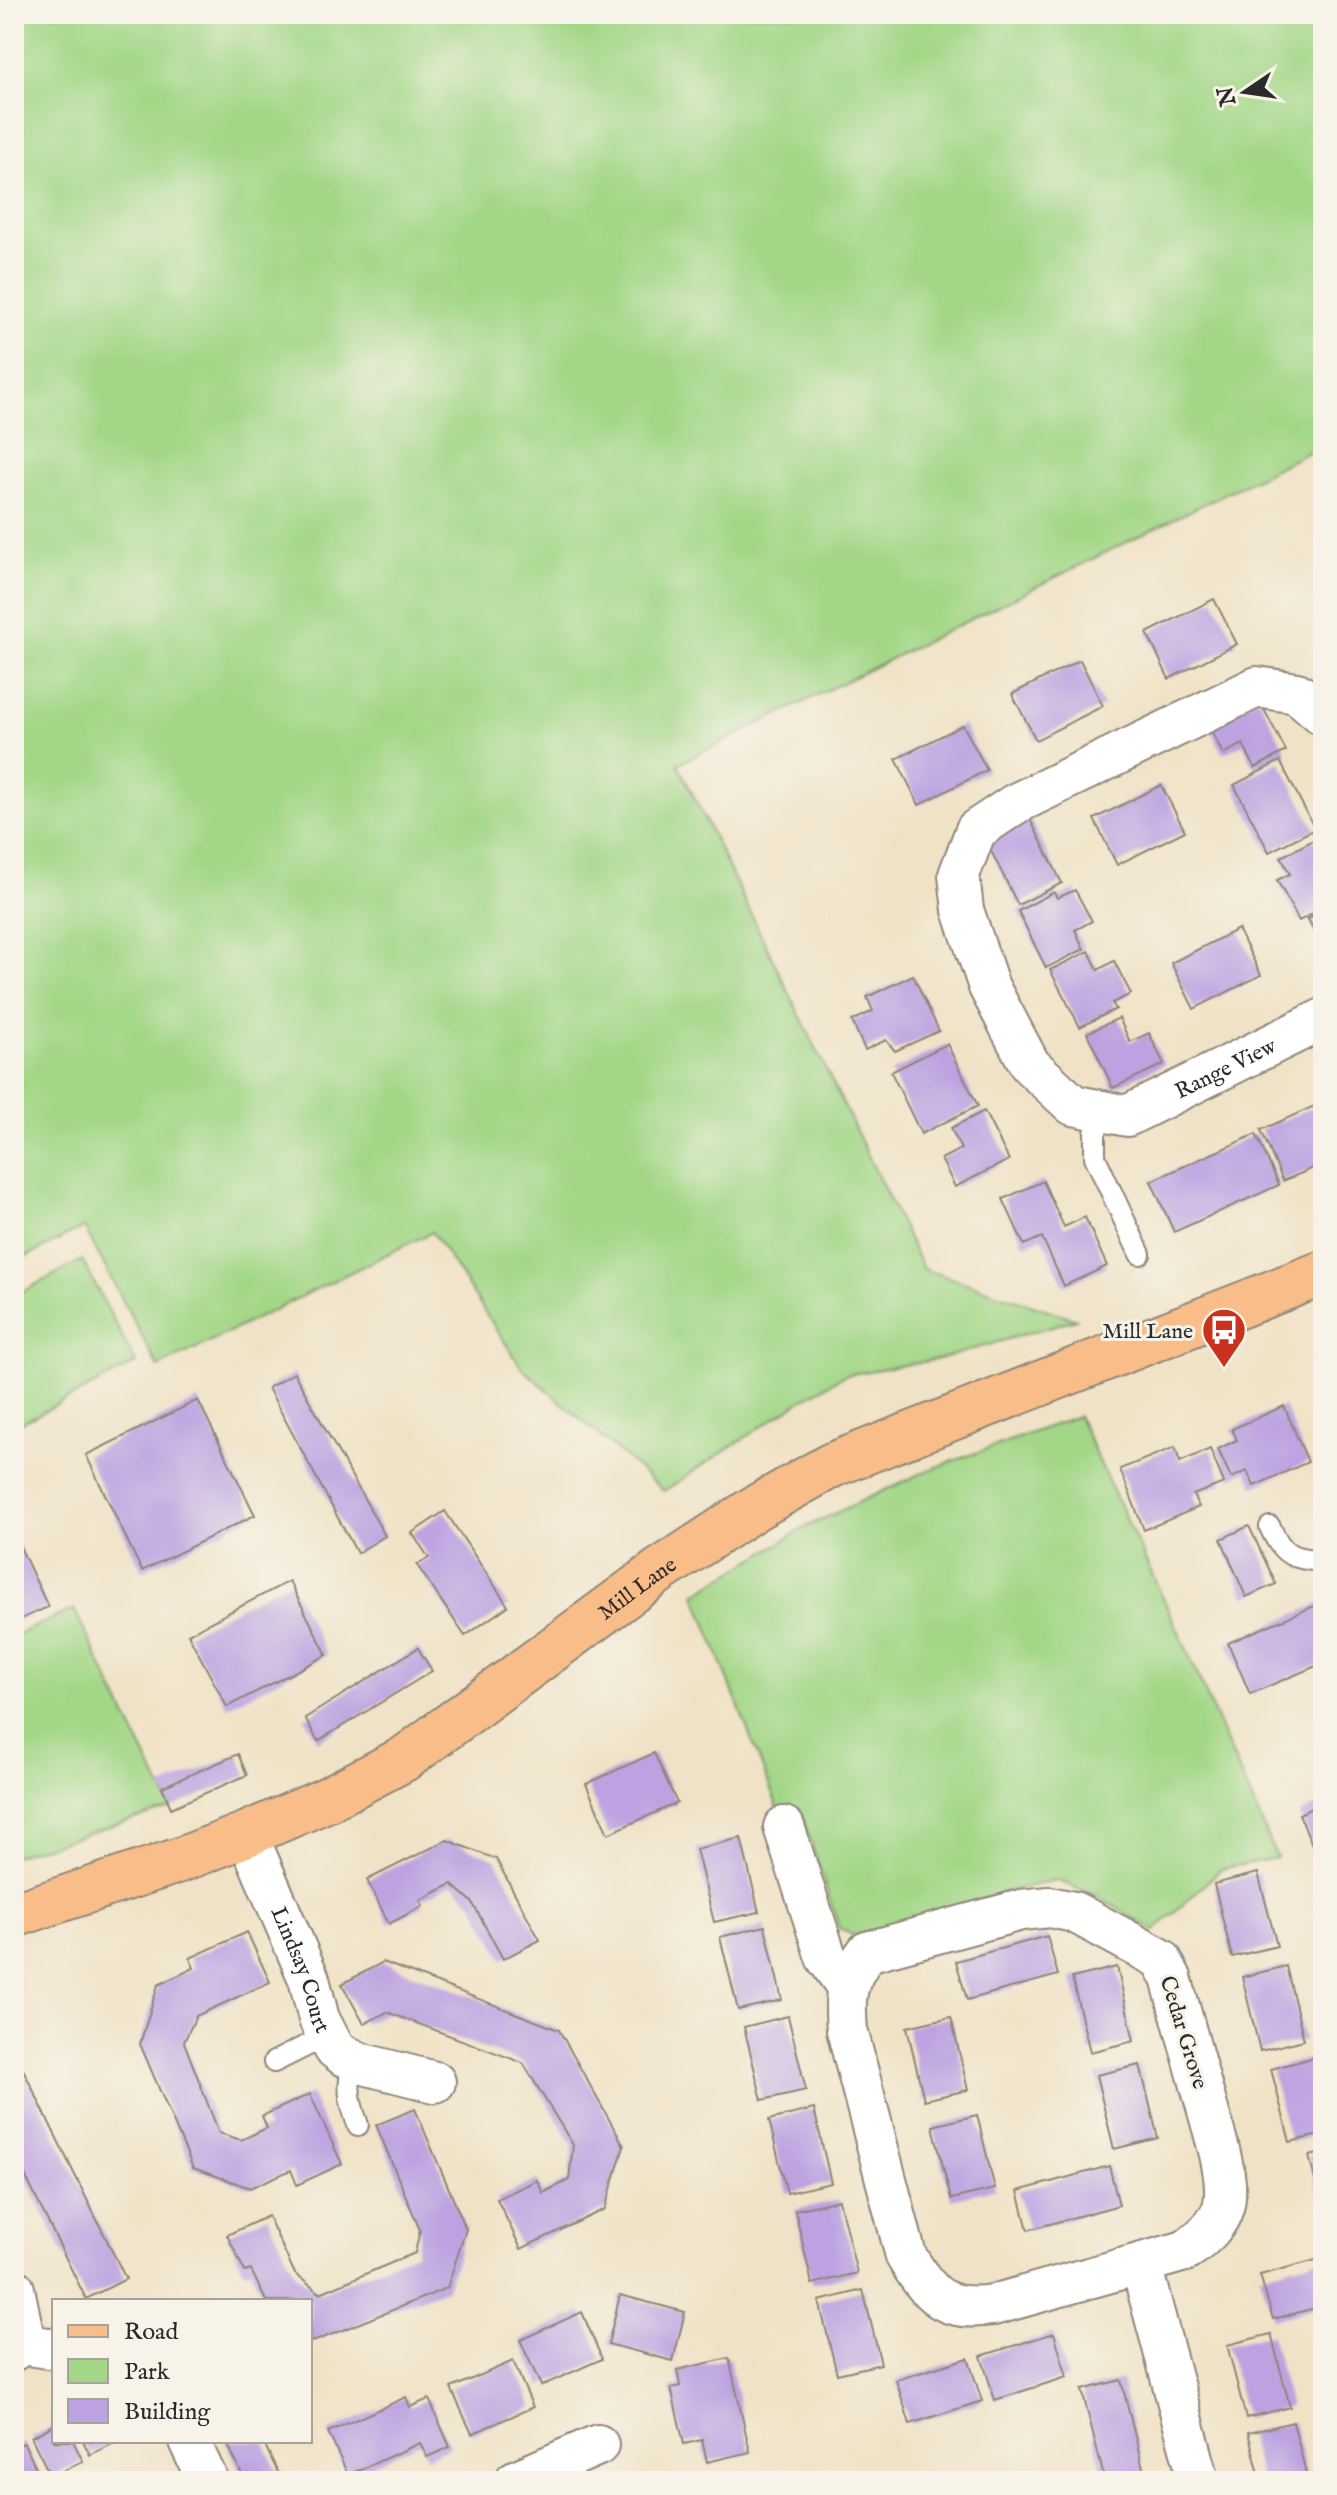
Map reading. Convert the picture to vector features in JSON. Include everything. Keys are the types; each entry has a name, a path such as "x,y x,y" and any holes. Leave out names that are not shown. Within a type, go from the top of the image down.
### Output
{"main road":[{"name":"Mill Lane","path":"14,1915 180,1860 247,1834 326,1800 404,1759 659,1571 755,1508 832,1465 1323,1273"}],"street":[{"path":"1116,1114 1073,1105 1030,1065 989,987 963,910 959,875 976,830 1015,804 1257,687 1297,693 1323,715"},
{"name":"Range View","path":"1116,1114 1323,1019"},
{"path":"784,1827 826,1957 848,1988"},
{"name":"Lindsay Court","path":"247,1834 309,1979 319,2019 340,2048"},
{"name":"Cedar Grove","path":"1050,1907 1074,1912 1161,1959 1171,1978 1219,2150 1225,2177 1224,2207 1209,2235 1185,2251 1141,2265 993,2305 970,2308 948,2304 923,2284 906,2256 851,2045 844,1999 854,1969 867,1952 1021,1910 1050,1907"},
{"path":"340,2048 435,2082"},
{"path":"1141,2265 1199,2481"},
{"path":"14,2289 28,2347"},
{"path":"190,2443 208,2481"},
{"path":"515,2481 598,2445"}],"lane":[{"path":"1116,1114 1095,1133 1095,1157 1140,1254"},
{"path":"1270,1527 1277,1543 1295,1558 1323,1561"},
{"path":"274,2062 340,2048 350,2074 348,2097 358,2125"}],"green space":[{"path":"14,14 1323,14 1323,445 678,764 923,1269 1076,1319 940,1359 845,1375 664,1491 522,1368 432,1232 158,1367 84,1227 14,1263"},
{"path":"82,1260 136,1363 14,1427 14,1296"},
{"path":"1078,1416 1178,1630 1277,1858 1221,1869 1154,1931 1097,1896 1056,1880 852,1935 839,1928 800,1809 780,1813 695,1594 810,1525 926,1471"},
{"path":"74,1609 171,1808 14,1856 14,1636"}],"building":[{"path":"1214,599 1237,644 1169,679 1147,633"},
{"path":"1080,660 1103,706 1036,740 1012,694"},
{"path":"1258,698 1286,751 1255,768 1243,744 1223,754 1208,724"},
{"path":"963,725 987,770 919,805 896,759"},
{"path":"1280,761 1315,829 1269,852 1234,785"},
{"path":"1161,785 1185,831 1117,865 1094,819"},
{"path":"1030,819 1062,883 1018,905 986,841"},
{"path":"1323,835 1323,908 1299,921 1277,880 1290,874 1281,857"},
{"path":"1075,890 1092,921 1075,930 1084,949 1046,968 1018,911 1054,892 1057,898"},
{"path":"1323,911 1323,949 1308,919"},
{"path":"1238,929 1261,975 1194,1009 1171,963"},
{"path":"1089,951 1098,970 1114,961 1131,994 1112,1003 1116,1009 1080,1027 1050,970"},
{"path":"913,975 939,1031 895,1051 886,1040 865,1050 852,1021 873,1011 867,997"},
{"path":"1119,1018 1130,1042 1149,1033 1164,1064 1113,1088 1087,1033"},
{"path":"947,1044 978,1106 921,1134 891,1072"},
{"path":"1323,1102 1323,1164 1283,1181 1261,1130"},
{"path":"984,1111 1009,1160 955,1187 941,1159 961,1149 951,1128"},
{"path":"1256,1134 1279,1185 1174,1232 1151,1181"},
{"path":"1043,1181 1064,1227 1085,1217 1107,1266 1064,1286 1042,1237 1024,1245 1003,1199"},
{"path":"294,1373 385,1536 357,1553 268,1388"},
{"path":"198,1400 255,1515 142,1571 86,1455"},
{"path":"1284,1406 1308,1462 1254,1486 1247,1471 1231,1478 1218,1449 1237,1440 1232,1429"},
{"path":"1175,1447 1180,1462 1210,1449 1224,1483 1193,1495 1199,1507 1144,1530 1120,1469"},
{"path":"445,1511 508,1606 465,1636 417,1565 429,1558 412,1533"},
{"path":"1249,1526 1276,1584 1246,1597 1221,1539"},
{"path":"14,1534 48,1607 14,1622"},
{"path":"289,1581 327,1655 227,1707 188,1634"},
{"path":"1321,1603 1323,1663 1250,1694 1228,1643"},
{"path":"418,1648 432,1671 318,1741 305,1718"},
{"path":"654,1753 677,1803 608,1834 586,1784"},
{"path":"238,1754 247,1775 171,1808 162,1787"},
{"path":"1323,1803 1323,1854 1317,1856 1299,1814"},
{"path":"741,1838 759,1912 714,1922 696,1849"},
{"path":"447,1840 496,1859 540,1940 503,1959 472,1902 452,1884 420,1900 423,1906 389,1924 367,1880"},
{"path":"1258,1873 1277,1946 1232,1957 1214,1884"},
{"path":"765,1926 782,2000 738,2010 720,1937"},
{"path":"247,1932 270,1982 196,2016 184,2042 219,2133 241,2140 267,2128 262,2116 310,2094 342,2164 297,2185 291,2170 250,2188 193,2168 140,2044 158,1985 194,1968 190,1958"},
{"path":"1047,1936 1058,1975 967,2000 956,1961"},
{"path":"383,1962 559,2030 624,2146 605,2209 521,2249 497,2199 537,2180 543,2193 569,2180 573,2145 523,2063 387,2012 364,2024 342,1984"},
{"path":"1286,1966 1304,2040 1260,2051 1242,1977"},
{"path":"1117,1967 1134,2041 1090,2052 1072,1978"},
{"path":"788,2016 806,2090 762,2100 744,2027"},
{"path":"951,2017 968,2090 924,2100 907,2027"},
{"path":"14,2051 126,2279 86,2299 14,2153"},
{"path":"1315,2057 1323,2087 1323,2134 1290,2142 1271,2069"},
{"path":"1140,2065 1158,2138 1114,2149 1096,2075"},
{"path":"415,2109 466,2229 447,2288 313,2342 312,2299 265,2299 251,2270 245,2272 227,2235 268,2216 295,2274 320,2293 415,2253 420,2230 376,2125"},
{"path":"814,2109 831,2183 787,2193 769,2120"},
{"path":"977,2115 995,2189 951,2199 933,2126"},
{"path":"1323,2153 1323,2207 1322,2207 1309,2156"},
{"path":"1109,2166 1119,2205 1028,2230 1018,2191"},
{"path":"839,2200 857,2273 812,2284 795,2210"},
{"path":"1323,2258 1323,2306 1273,2319 1260,2275"},
{"path":"863,2290 881,2364 837,2374 819,2301"},
{"path":"620,2295 685,2312 673,2361 608,2344"},
{"path":"582,2312 602,2359 541,2386 520,2340"},
{"path":"1054,2333 1067,2377 995,2400 981,2356"},
{"path":"1271,2334 1290,2407 1246,2418 1227,2345"},
{"path":"729,2358 750,2452 707,2462 702,2440 684,2444 671,2388 680,2386 677,2370"},
{"path":"968,2358 982,2401 910,2424 896,2380"},
{"path":"513,2361 533,2407 472,2434 451,2388"},
{"path":"1121,2380 1144,2472 1105,2481 1082,2390"},
{"path":"406,2397 410,2407 429,2399 450,2447 427,2457 420,2443 348,2475 328,2432"},
{"path":"1293,2422 1308,2481 1261,2481 1248,2433"},
{"path":"52,2426 52,2443 74,2443 83,2461 51,2477 31,2437"},
{"path":"24,2443 42,2481 14,2481 14,2447"},
{"path":"84,2443 114,2443 90,2455"},
{"path":"227,2443 264,2443 282,2481 245,2481"}],"place":[{"name":"Mill Lane","path":"1224,1369"}]}
